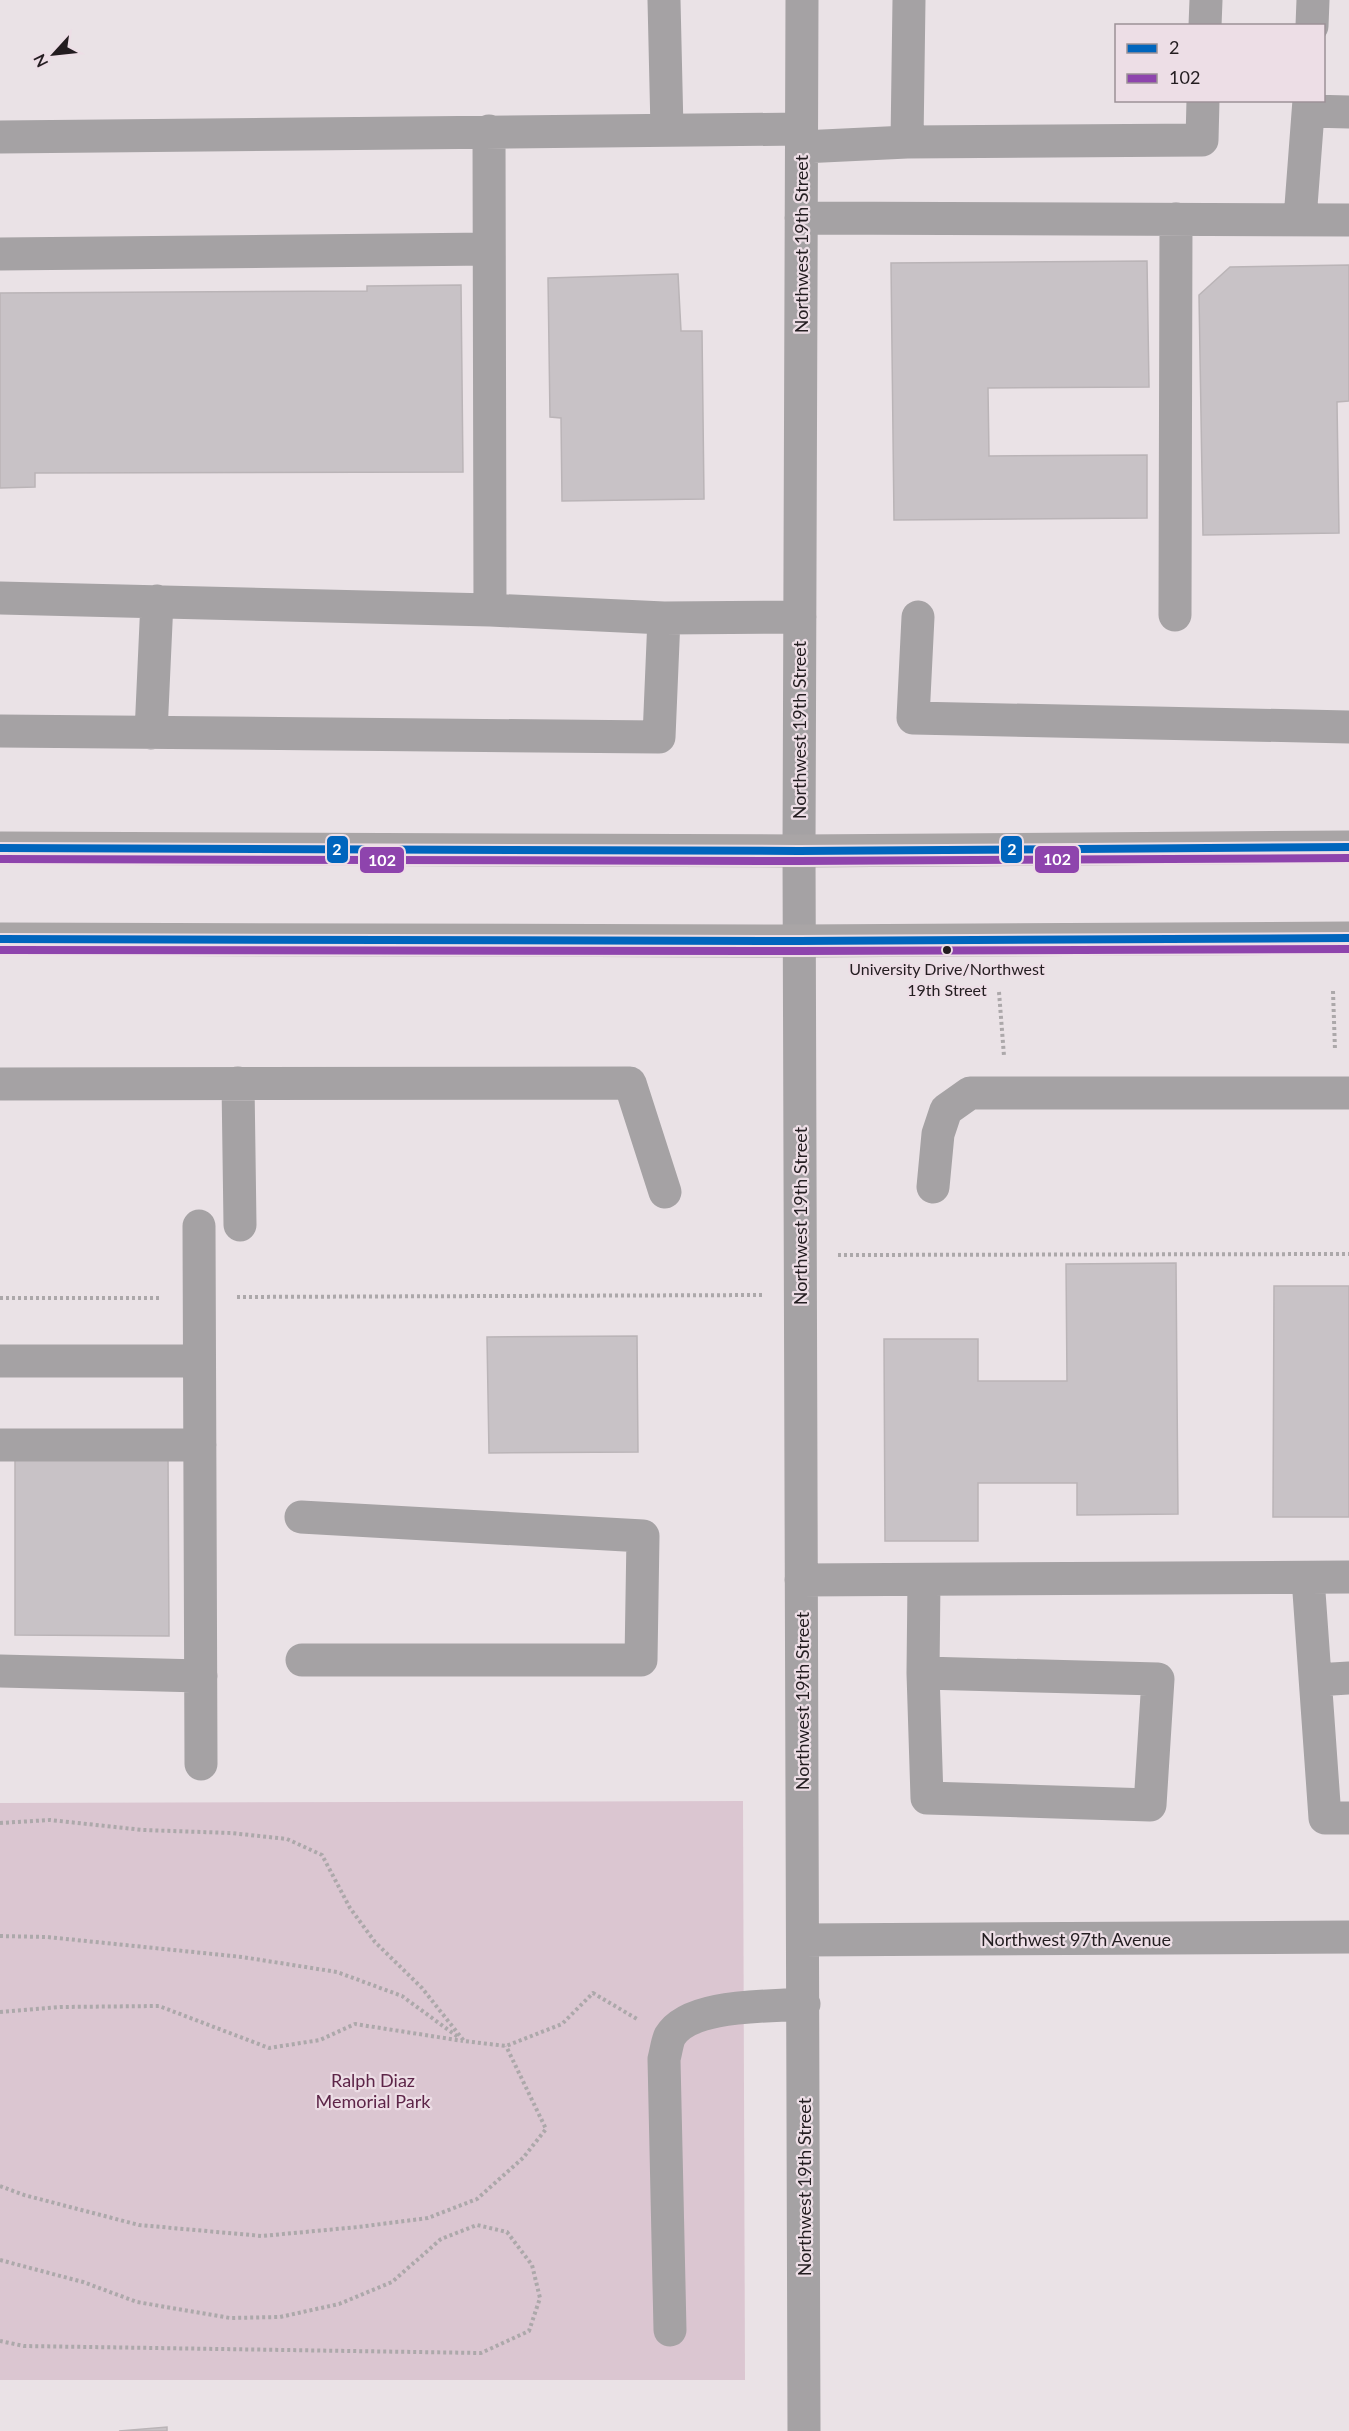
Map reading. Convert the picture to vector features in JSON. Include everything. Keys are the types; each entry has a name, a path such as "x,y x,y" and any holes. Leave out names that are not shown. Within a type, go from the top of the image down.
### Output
{"main road":[{"path":"0,848 799,851 1349,847"},
{"path":"0,939 799,941 1349,938"}],"street":[{"path":"664,0 667,130"},
{"name":"Northwest 19th Street","path":"802,0 799,941 804,2431"},
{"path":"907,142 909,0"},
{"path":"1205,24 1206,0"},
{"path":"1312,24 1313,0"},
{"path":"0,137 667,130 907,142 1202,140 1203,102"},
{"path":"1300,219 1309,106 1349,112"},
{"path":"489,131 490,610"},
{"path":"801,218 1349,219"},
{"path":"1175,615 1176,219"},
{"path":"0,254 489,249"},
{"path":"0,598 490,610 664,618 800,617"},
{"path":"151,733 157,602"},
{"path":"918,617 913,718 1349,727"},
{"path":"0,732 659,737 664,618"},
{"path":"238,1083 240,1225"},
{"path":"0,1084 630,1083 665,1192"},
{"path":"933,1187 938,1134 946,1110 970,1093 1349,1093"},
{"path":"199,1226 201,1764"},
{"path":"0,1361 199,1361"},
{"path":"0,1445 200,1445"},
{"path":"301,1517 643,1536 641,1660 302,1660"},
{"path":"1308,1578 1325,1818 1349,1818"},
{"path":"801,1580 1349,1578"},
{"path":"923,1673 1158,1680 1150,1805 927,1798 923,1673 924,1580"},
{"path":"0,1671 201,1676"},
{"path":"1316,1680 1349,1678"},
{"name":"Northwest 97th Avenue","path":"803,1940 1349,1937"},
{"path":"670,2330 664,2059 669,2037 682,2023 717,2010 804,2004"}],"path":[{"path":"1334,991 1335,1050"},
{"path":"999,992 1005,1063"},
{"path":"837,1255 1349,1254"},
{"path":"0,1298 800,1294"},
{"path":"0,1823 50,1820 143,1830 231,1833 287,1839 322,1855 350,1908 375,1942 422,1988 464,2041"},
{"path":"0,1936 47,1938 243,1957 337,1972 402,1996 464,2041"},
{"path":"0,2012 61,2007 159,2006 269,2048 320,2040 355,2024 506,2046 562,2024 593,1993 669,2037"},
{"path":"0,2186 24,2195 139,2225 262,2236 428,2218 477,2199 523,2158 546,2129 506,2046"},
{"path":"0,2260 83,2282 137,2302 230,2318 280,2317 339,2304 392,2282 441,2240 477,2225 507,2232 532,2265 540,2298 529,2331 481,2353 24,2346 0,2341"}],"green space":[{"name":"Ralph Diaz Memorial Park","path":"743,1801 745,2380 0,2380 0,1803"}],"building":[{"path":"1147,261 1149,387 988,388 989,456 1147,455 1147,518 894,520 891,263"},
{"path":"1349,265 1349,401 1337,402 1339,533 1203,535 1199,295 1230,267"},
{"path":"678,274 681,331 702,331 704,499 562,501 561,418 550,417 548,278"},
{"path":"461,285 463,472 35,473 35,487 0,488 0,293 367,291 367,286"},
{"path":"1176,1263 1178,1514 1077,1515 1077,1483 978,1483 978,1541 885,1541 884,1339 978,1339 978,1381 1067,1381 1066,1264"},
{"path":"1274,1286 1349,1286 1349,1517 1273,1517"},
{"path":"637,1336 638,1452 489,1453 487,1337"},
{"path":"15,1453 168,1453 169,1636 15,1635"},
{"path":"167,2427 167,2431 119,2431"}],"transit line":[{"name":"2","path":"0,848 799,851 1349,847"},
{"name":"102","path":"0,859 799,861 1349,858"},
{"name":"2","path":"0,939 799,941 1349,938"},
{"name":"102","path":"0,950 1349,949"}],"place":[{"name":"University Drive/Northwest 19th Street","path":"947,950"}]}
